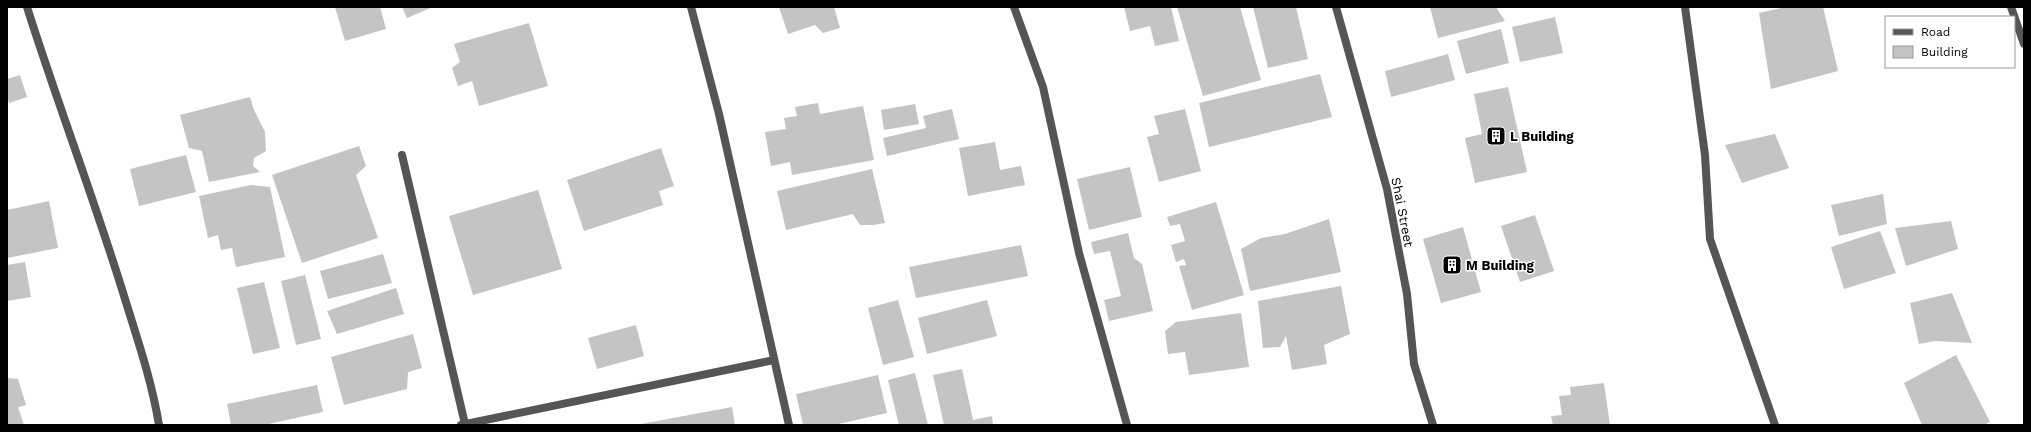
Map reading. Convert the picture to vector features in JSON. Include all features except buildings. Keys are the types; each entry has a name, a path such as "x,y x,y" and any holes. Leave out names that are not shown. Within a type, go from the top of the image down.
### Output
{"street":[{"path":"27,7 48,75 102,221 142,356 159,425"},
{"path":"691,7 719,114 789,425"},
{"path":"1014,7 1043,87 1079,253 1127,425"},
{"name":"Shai Street","path":"1336,7 1387,189 1407,294 1414,364 1433,425"},
{"path":"1685,7 1705,155 1710,239 1775,425"},
{"path":"2015,18 2024,44"},
{"path":"402,155 463,425 774,360"}],"place":[{"name":"L Building","path":"1496,136"},
{"name":"M Building","path":"1452,265"}]}
